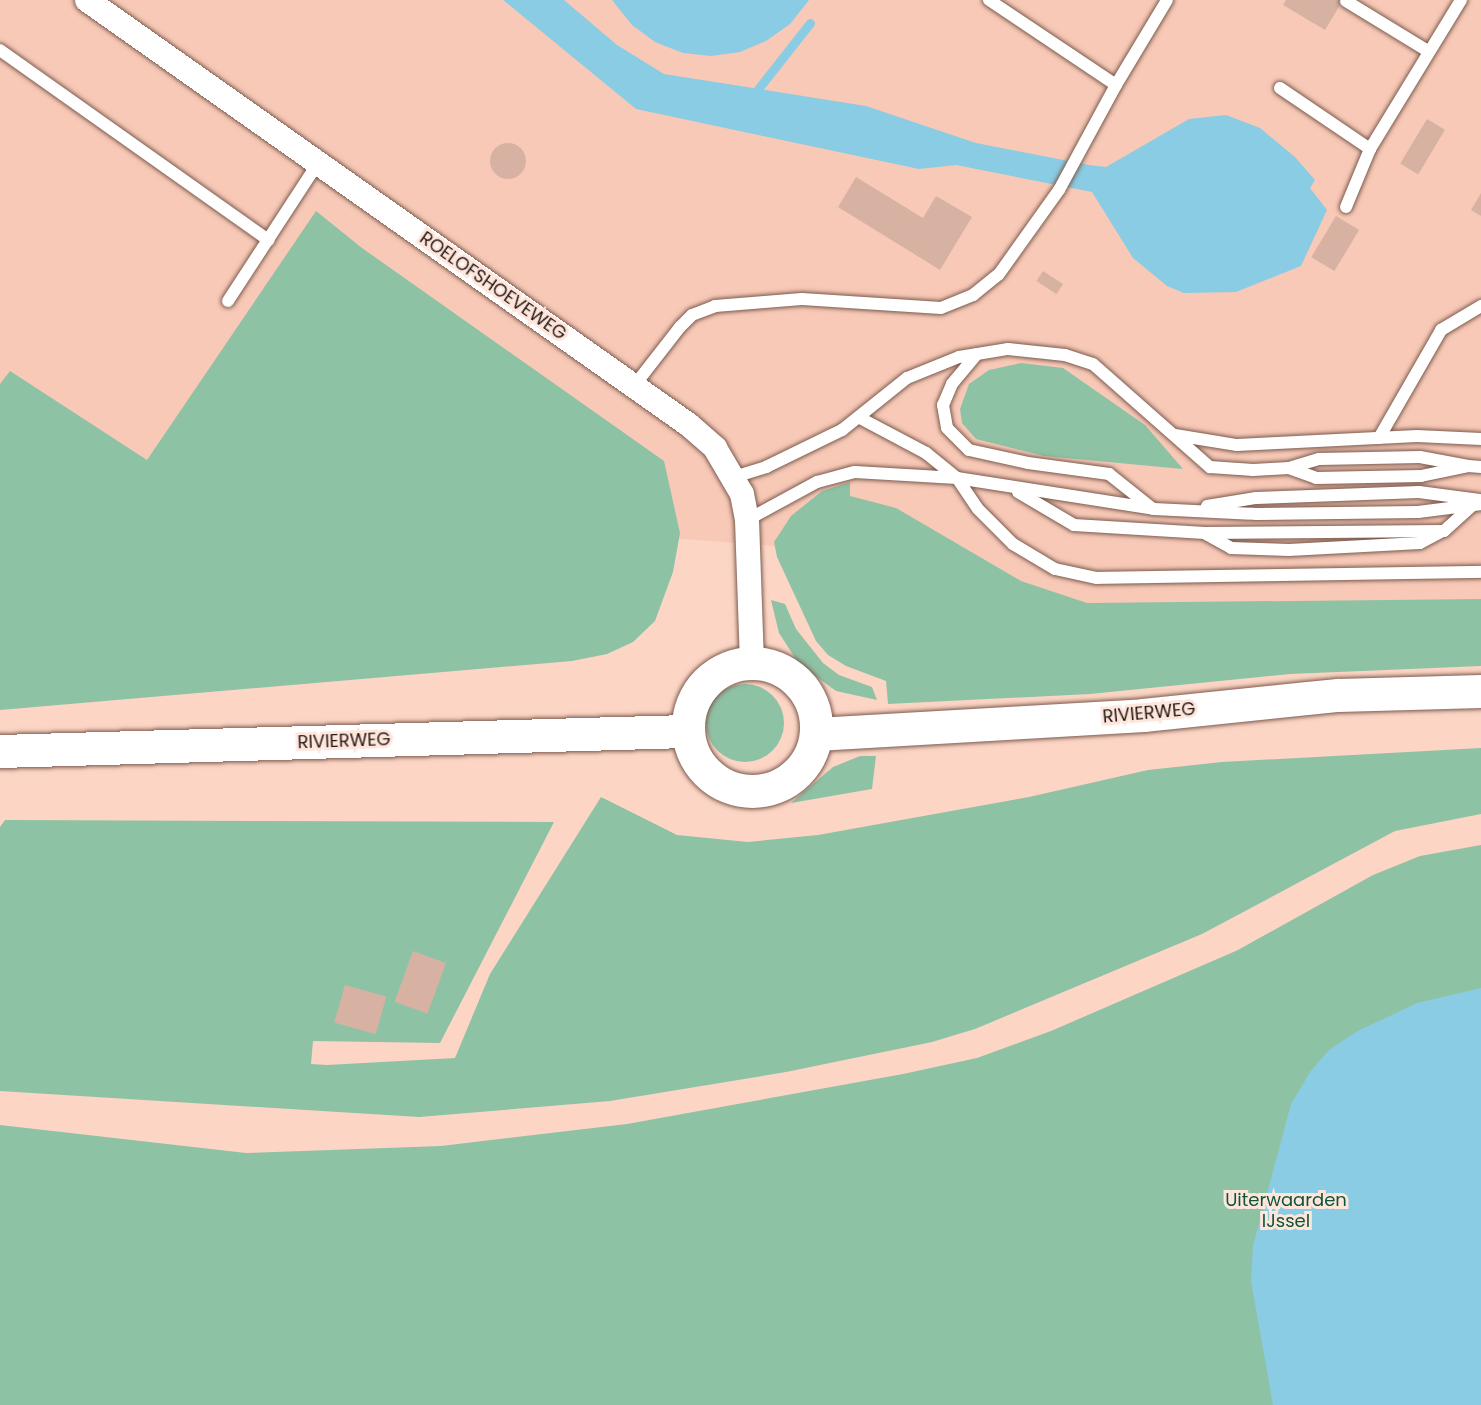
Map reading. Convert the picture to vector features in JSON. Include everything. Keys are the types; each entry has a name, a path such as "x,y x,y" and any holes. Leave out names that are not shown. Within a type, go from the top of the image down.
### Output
{"main road":[{"path":"752,660 782,669 806,691 814,710 816,734 805,765 789,780 774,788 734,789 700,767 687,731 691,706 703,684 722,670 752,660"},
{"name":"RIVIERWEG","path":"816,734 1143,715 1338,695 1481,691"},
{"name":"RIVIERWEG","path":"0,751 687,731"}],"street":[{"name":"ROELOFSHOEVEWEG","path":"87,0 634,386 715,448 734,477 747,520 752,660"}],"lane":[{"path":"988,0 1116,85"},
{"path":"634,386 692,315 715,306 802,299 941,308 973,295 999,274 1059,190 1116,85 1167,0"},
{"path":"1346,207 1371,149 1428,51 1461,0"},
{"path":"1346,1 1428,51"},
{"path":"0,50 268,240"},
{"path":"1280,88 1371,149"},
{"path":"228,301 318,163"},
{"path":"1379,438 1441,330 1481,306"},
{"path":"734,477 766,467 860,418 907,378 959,357 1008,349 1065,355 1093,363 1210,467 1289,468 1328,478 1420,476 1475,466"},
{"path":"977,354 952,384 943,405 947,428 969,450 1028,463 1109,474 1154,510"},
{"path":"860,418 926,453 957,478 978,510 1014,544 1055,568 1097,578 1481,572"},
{"path":"1174,435 1238,445 1462,435 1481,439"},
{"path":"1289,468 1319,459 1419,457 1475,466"},
{"path":"747,520 817,482 855,472 957,478 1154,510 1188,508 1256,498 1419,492 1478,503"},
{"path":"1012,488 1074,525 1205,533 1444,531 1478,503"},
{"path":"1188,508 1257,514 1418,512 1478,503"}],"shaded area":[{"path":"0,0 1481,0 1481,613 1062,617 831,550 574,531 0,572"}],"green space":[{"path":"316,211 362,248 664,461 680,533 673,572 655,621 633,642 607,654 572,661 0,710 0,384 10,371 147,460"},
{"path":"1021,363 1063,368 1145,425 1183,469 1044,456 976,439 962,423 960,409 969,384 989,370"},
{"path":"850,482 850,496 896,508 1021,581 1087,603 1481,599 1481,666 1290,674 1090,694 888,704 886,681 846,666 828,655 816,641 777,557 774,542 791,516 822,491"},
{"path":"771,600 785,604 796,629 823,663 839,675 872,687 877,700 836,691 799,664 779,633"},
{"path":"737,684 753,684 767,690 778,701 784,715 784,731 778,745 767,756 753,762 737,762 723,756 712,745 706,731 706,715 712,701 723,690"},
{"path":"1481,748 1481,814 1395,831 1202,934 975,1029 932,1042 786,1072 610,1101 419,1117 0,1091 0,827 5,820 554,822 440,1043 313,1041 311,1064 327,1065 455,1058 490,974 601,797 677,835 748,842 818,835 1029,797 1148,770 1222,762"},
{"path":"860,756 876,756 872,789 791,803 833,767"},
{"name":"Uiterwaarden IJssel","path":"1481,845 1481,1405 0,1405 0,1125 246,1153 441,1146 627,1124 903,1074 977,1058 1051,1031 1238,950 1373,875 1420,856"}],"water":[{"path":"503,0 564,0 617,45 664,74 866,106 976,143 1089,165 1106,167 1189,119 1226,115 1260,128 1295,157 1315,180 1310,188 1327,210 1301,266 1236,292 1184,293 1167,286 1133,258 1092,192 956,165 919,169 636,109"},
{"path":"612,0 809,0 790,24 766,41 740,52 711,56 683,53 655,42 632,25"},
{"path":"1481,988 1481,1405 1273,1405 1251,1281 1253,1246 1291,1104 1310,1072 1329,1050 1356,1032 1417,1003"}],"building":[{"path":"1286,0 1343,0 1325,30 1283,5"},
{"path":"1427,119 1445,130 1418,174 1400,164"},
{"path":"508,143 521,148 526,161 521,174 508,179 495,174 490,161 495,148"},
{"path":"856,177 923,218 936,196 972,217 940,270 838,207"},
{"path":"1481,193 1481,216 1471,210"},
{"path":"1336,216 1359,230 1334,271 1311,257"},
{"path":"1043,271 1063,284 1057,294 1036,281"},
{"path":"413,951 446,963 427,1014 395,1002"},
{"path":"345,985 386,997 376,1034 334,1022"}],"waterway":[{"path":"758,89 810,23"}]}
